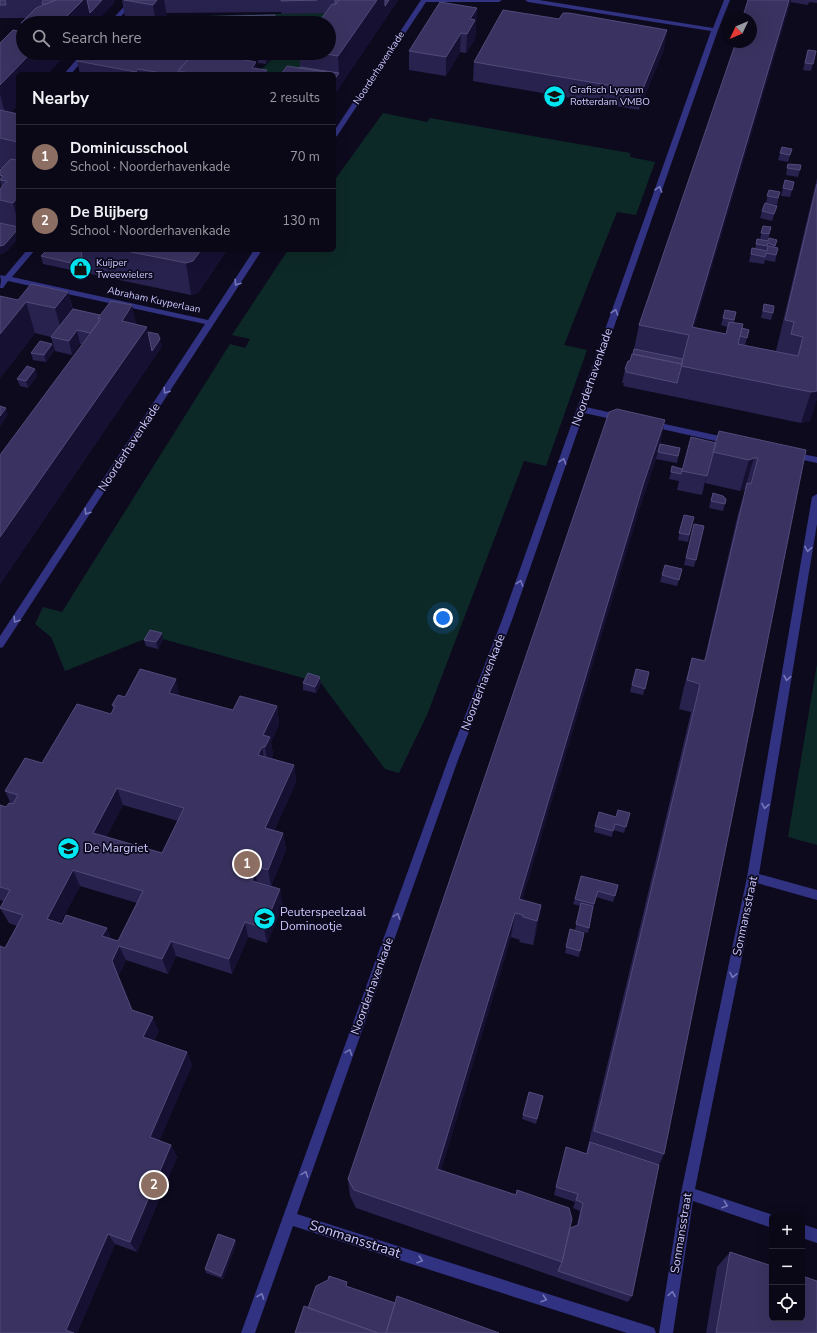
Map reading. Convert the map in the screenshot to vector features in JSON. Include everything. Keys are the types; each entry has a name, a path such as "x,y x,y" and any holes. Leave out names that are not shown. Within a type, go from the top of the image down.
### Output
{"street":[{"path":"118,16 133,0"},
{"path":"424,0 499,0"},
{"name":"Noorderhavenkade","path":"336,133 424,0"},
{"path":"528,0 715,30"},
{"name":"Noorderhavenkade","path":"248,1333 453,760 507,620 715,30 727,0"},
{"path":"69,72 80,60"},
{"path":"0,286 3,277 29,252"},
{"name":"Noorderhavenkade","path":"0,644 257,252"},
{"name":"Abraham Kuyperlaan","path":"3,277 211,323"},
{"path":"581,409 627,419"},
{"path":"642,422 741,444"},
{"path":"787,454 817,460"},
{"name":"Sonmansstraat","path":"666,1333 688,1193 753,877 817,497"},
{"path":"753,877 817,895"},
{"path":"688,1193 769,1220"},
{"name":"Sonmansstraat","path":"290,1218 649,1333"},
{"path":"805,1232 817,1236"}],"green space":[{"path":"365,11 336,21 336,16 202,16"},
{"path":"271,60 311,60 302,72 258,72"},
{"path":"383,113 427,122 430,118 630,153 630,157 655,162 636,215 617,212 564,345 587,350 546,466 524,461 427,715 399,773 385,769 321,683 152,636 65,671 51,637 35,624 43,607 62,612 230,344 245,348 250,339 232,335 287,252 336,252 336,178"},
{"path":"817,664 817,845 788,837"}],"building":[{"path":"0,0 5,0 6,5 0,5"},
{"path":"43,0 56,0 42,4"},
{"path":"56,0 83,0 67,16 28,16 36,8"},
{"path":"87,0 102,0 90,13"},
{"path":"124,0 157,0 153,5"},
{"path":"281,0 317,0 281,1"},
{"path":"339,0 377,0 338,56 336,56 336,16 323,16 332,4 335,5"},
{"path":"385,0 389,0 385,6"},
{"path":"748,0 789,0 692,327 726,334 729,322 743,324 738,344 798,356 803,337 791,334 794,322 785,320 817,184 817,391 811,392 681,366 689,335 639,325 734,48 757,48 757,12 744,12"},
{"path":"440,2 477,8 470,19 475,20 467,34 461,33 446,57 409,51"},
{"path":"503,10 559,19 563,13 569,13 667,30 642,91 474,62"},
{"path":"275,15 275,16 232,16"},
{"path":"13,30 16,31 16,60 24,60 0,85 0,43"},
{"path":"808,50 816,51 813,64 805,63"},
{"path":"188,60 178,72 155,72 138,69 136,72 77,61"},
{"path":"188,60 245,60 256,62 252,68 267,70 266,72 178,71"},
{"path":"287,66 327,72 282,72"},
{"path":"300,67 332,72 327,72 299,68"},
{"path":"0,110 16,114 16,142 0,138"},
{"path":"782,147 792,149 790,155 780,153"},
{"path":"11,159 16,160 16,199 13,203 0,200 0,189 7,181 0,180 3,176 0,175 0,170"},
{"path":"788,164 801,165 800,170 787,168"},
{"path":"785,180 794,182 792,190 783,188"},
{"path":"769,190 780,192 778,198 767,196"},
{"path":"765,203 777,206 774,214 762,211"},
{"path":"0,223 16,227 16,231 4,245 0,246"},
{"path":"763,226 771,227 769,234 761,233"},
{"path":"769,238 777,240 775,246 768,243 767,246 756,244 757,239 768,241"},
{"path":"768,246 778,248 776,255 766,253 765,257 751,254 752,248 767,251"},
{"path":"45,252 81,252 84,266 41,256"},
{"path":"131,252 200,252 193,261 186,263"},
{"path":"31,284 68,292 55,308 26,302 0,334 0,296 18,300"},
{"path":"111,301 132,305 122,321 147,327 0,537 0,455 101,319 98,318"},
{"path":"764,304 774,306 773,313 763,311"},
{"path":"73,309 100,315 98,318 99,321 90,333 77,330 69,341 51,337"},
{"path":"725,310 736,312 734,320 723,318"},
{"path":"742,328 749,330 747,338 740,336"},
{"path":"148,332 158,334 160,339 152,351"},
{"path":"40,341 52,344 44,355 31,353"},
{"path":"634,349 683,359 682,364 633,354"},
{"path":"632,354 682,364 677,383 626,372 625,369"},
{"path":"27,366 35,369 26,381 17,379"},
{"path":"0,406 6,408 0,416"},
{"path":"617,409 665,420 644,482 519,899 541,905 537,921 515,913 437,1169 516,1195 517,1190 569,1208 572,1219 562,1262 354,1190 348,1179 609,412"},
{"path":"719,431 806,450 664,1154 594,1131 700,684 687,680 692,658 705,661 747,483 751,484 758,458 749,460 713,452"},
{"path":"691,437 716,443 707,476 682,471"},
{"path":"660,444 680,448 678,456 658,452"},
{"path":"672,466 682,469 681,474 671,472"},
{"path":"713,493 723,496 726,499 725,504 711,501"},
{"path":"684,515 694,517 689,535 679,533"},
{"path":"694,524 704,526 696,560 686,558"},
{"path":"665,565 682,569 679,580 662,575"},
{"path":"150,630 162,633 156,642 144,640"},
{"path":"140,669 176,679 169,693 233,710 240,696 277,706 263,735 270,737 265,747 262,747 258,755 294,765 265,828 283,833 268,870 254,866 250,875 254,876 252,881 280,889 264,928 245,922 229,959 171,941 162,959 119,946 112,961 132,1010 153,1017 143,1037 187,1052 150,1137 171,1145 130,1242 108,1234 66,1330 74,1333 0,1333 0,946 5,948 23,915 0,908 10,890 0,887 0,805 6,807 9,803 13,804 18,795 5,791 25,758 42,763 77,704 111,714 115,706 112,705 118,695 125,697","holes":["117,788 184,808 162,853 93,833","73,870 143,891 118,941 102,936 107,928 66,915 62,924 47,919"]},
{"path":"636,669 649,672 645,689 632,685"},
{"path":"308,673 320,677 315,687 303,683"},
{"path":"618,810 630,813 626,827 615,824 613,831 595,826 599,812 616,817"},
{"path":"581,876 618,885 615,896 598,891 594,904 575,899"},
{"path":"581,903 593,906 589,928 576,924"},
{"path":"570,929 584,933 580,951 566,947"},
{"path":"529,1092 543,1096 537,1119 523,1115"},
{"path":"590,1142 659,1165 632,1296 558,1271 562,1262 570,1228 578,1225 583,1203 576,1200 578,1194 556,1187 566,1147 587,1154"},
{"path":"218,1234 235,1240 221,1276 205,1269"},
{"path":"730,1252 769,1265 769,1321 805,1321 805,1277 817,1281 817,1333 716,1333"},
{"path":"329,1276 347,1282 346,1286 395,1303 386,1333 378,1333 308,1308 316,1286 328,1280"},
{"path":"397,1296 499,1333 386,1333"},
{"path":"304,1306 378,1333 295,1333"}],"place":[{"name":"Grafisch Lyceum Rotterdam VMBO","path":"555,96"},
{"name":"Kuijper Tweewielers","path":"80,269"},
{"name":"De Margriet","path":"68,848"},
{"name":"Dominicusschool","path":"247,864"},
{"name":"Peuterspeelzaal Dominootje","path":"264,919"},
{"name":"De Blijberg","path":"154,1185"}]}
